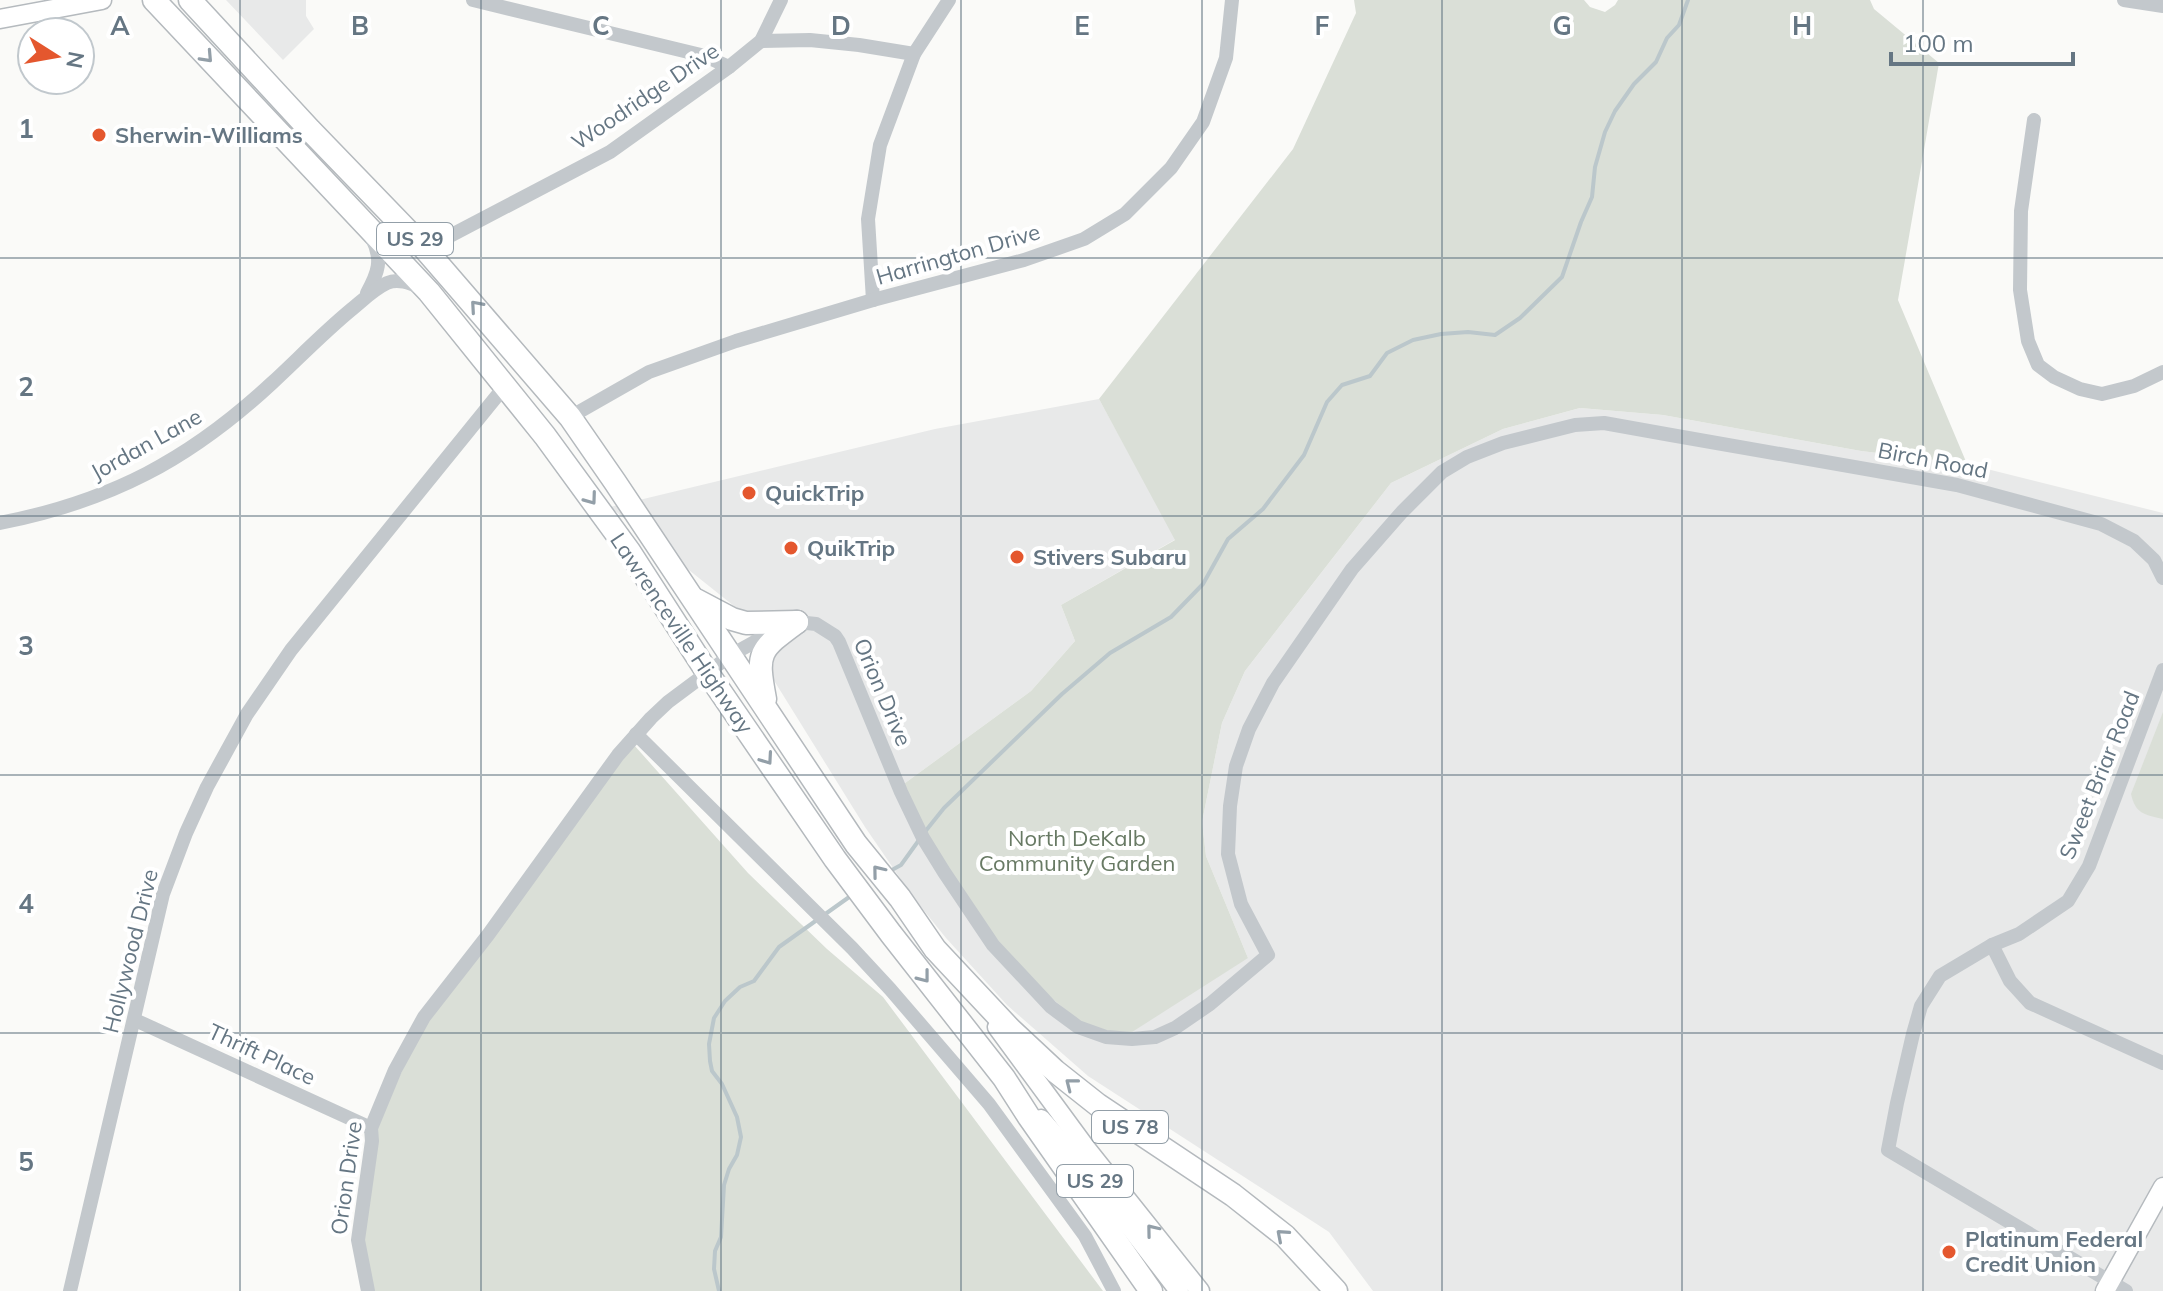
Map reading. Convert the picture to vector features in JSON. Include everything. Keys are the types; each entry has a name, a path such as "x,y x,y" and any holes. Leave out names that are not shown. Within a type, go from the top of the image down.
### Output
{"highway":[{"name":"Lawrenceville Highway","path":"154,0 429,292 545,436 629,551 707,672 835,859 1004,1078"},
{"name":"Lawrenceville Highway","path":"190,0 425,249 570,417 856,844 900,898 935,949"},
{"path":"693,598 746,623 797,622"},
{"path":"768,710 761,676 763,651 768,643 797,622"},
{"name":"US 78","path":"935,949 1010,1029 1055,1071 1098,1105 1233,1195 1285,1236 1336,1291"},
{"path":"1004,1078 1151,1291"}],"main road":[{"path":"0,19 102,0"},
{"name":"Lawrenceville Highway","path":"935,949 1021,1058 1086,1148 1200,1291"},
{"name":"Lawrenceville Highway","path":"1004,1078 1089,1174 1179,1291"},
{"path":"2114,1288 2163,1187"}],"street":[{"path":"473,0 705,56 729,67"},
{"name":"Woodridge Drive","path":"425,249 610,152 761,41 781,0"},
{"path":"873,300 868,219 880,145 914,54 949,0"},
{"name":"Harrington Drive","path":"570,417 649,372 736,341 873,300 1024,260 1084,239 1125,214 1171,168 1203,122 1226,58 1232,0"},
{"path":"2124,0 2163,6"},
{"path":"761,41 810,40 914,54"},
{"path":"2034,120 2021,211 2020,290 2028,341 2038,365 2054,377 2080,389 2102,394 2134,386 2163,372"},
{"name":"Jordan Lane","path":"363,300 378,272 379,262 377,248 366,227"},
{"name":"Jordan Lane","path":"0,523 37,516 115,490 193,447 231,420 333,325 391,281 408,282 429,292"},
{"name":"Hollywood Drive","path":"70,1291 163,894 207,787 247,714 291,650 505,386"},
{"name":"Birch Road","path":"1268,955 1241,904 1228,854 1236,766 1249,729 1273,683 1352,569 1412,501 1442,472 1467,457 1503,443 1575,425 1604,423 1957,485 2101,524 2134,541 2154,560 2163,578"},
{"name":"Orion Drive","path":"368,1291 358,1240 372,1141 371,1128 395,1070 424,1017 636,734 668,702 731,655 797,622 816,624 835,636 901,792 923,838 944,872 993,945 1051,1007 1078,1027 1106,1037 1155,1037 1175,1028 1210,1004 1268,955"},
{"name":"Sweet Briar Road","path":"2114,1288 1888,1150 1921,1006 1940,976 1992,945 2019,934 2068,901 2089,866 2163,670"},
{"path":"636,734 852,948 989,1104 1085,1236 1114,1291"},
{"path":"1992,945 2010,981 2030,1003 2163,1063"},
{"name":"Thrift Place","path":"135,1020 371,1128"}],"shaded area":[{"path":"226,0 306,0 306,16 314,29 283,60"},
{"path":"1099,399 1176,539 1061,605 1075,641 1031,691 901,786 1248,958 1206,856 1202,822 1222,723 1245,671 1391,483 1503,429 1580,408 1663,415 1861,451 1967,464 2163,513 2163,1291 1373,1291 1329,1232 1088,1076 1007,1005 913,897 865,827 765,666 739,610 610,507 935,429"}],"green space":[{"name":"North DeKalb Community Garden","path":"1354,0 1584,0 1590,7 1605,12 1618,0 1870,0 1874,9 1939,63 1898,300 1967,464 1861,451 1663,415 1580,408 1503,429 1391,483 1245,671 1222,723 1202,822 1206,856 1248,958 1129,1034 1086,1027 1027,977 982,920 929,841 901,786 1031,691 1075,641 1061,605 1175,540 1099,399 1293,149 1356,13"},
{"path":"2163,712 2163,819 2141,812 2131,794"},
{"path":"634,745 748,873 827,949 883,997 1103,1291 368,1291 354,1243 377,1126 435,998"}],"waterway":[{"path":"924,833 944,808 1062,694 1110,653 1171,617 1203,584 1228,539 1263,509 1304,455 1327,402 1342,385 1370,376 1387,353 1413,340 1468,332 1495,335 1520,318 1562,277 1592,197 1595,167 1605,132 1634,84 1656,62 1667,38 1679,25 1688,0"},
{"path":"890,871 901,865 919,840"},
{"path":"719,1291 714,1269 715,1251 721,1237 724,1185 741,1137 737,1117 722,1084 712,1071 709,1044 714,1018 725,1001 740,987 754,981 779,947 852,895"}],"place":[{"name":"Sherwin-Williams","path":"99,135"},
{"name":"QuickTrip","path":"749,493"},
{"name":"QuikTrip","path":"791,548"},
{"name":"Stivers Subaru","path":"1017,557"},
{"name":"Platinum Federal Credit Union","path":"1949,1252"}]}
